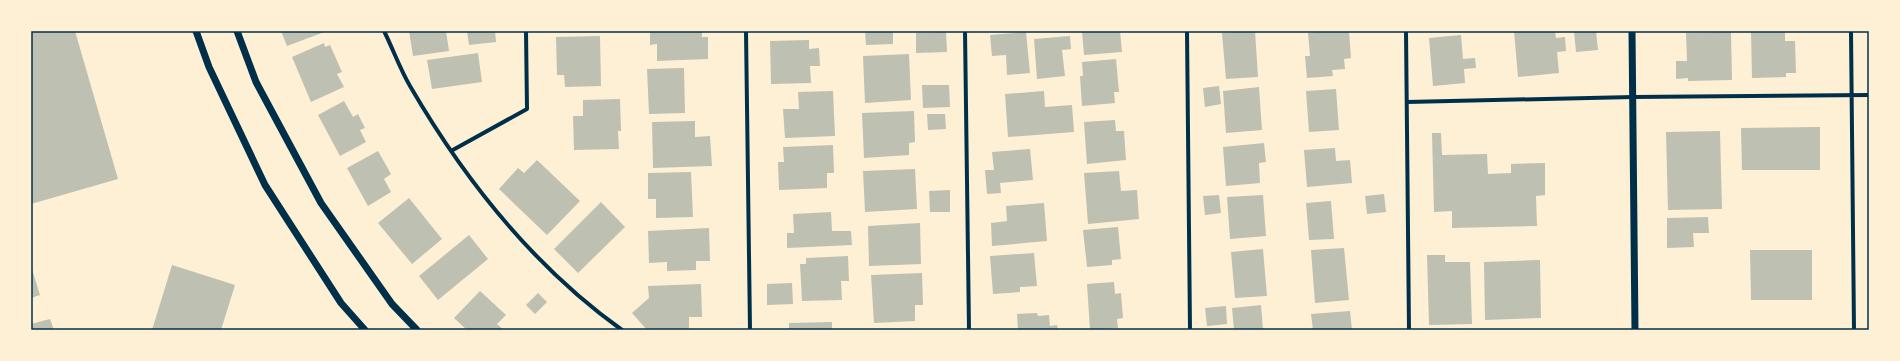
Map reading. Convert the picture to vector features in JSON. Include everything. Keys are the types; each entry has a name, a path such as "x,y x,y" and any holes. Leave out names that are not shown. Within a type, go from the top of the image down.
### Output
{"street":[{"path":"196,31 208,67 265,186 341,303 366,330"},
{"path":"237,31 256,82 321,203 392,304 417,330"},
{"path":"384,31 409,85 451,151 492,207 549,269 603,317 622,330"},
{"path":"451,151 527,109 526,31"},
{"path":"746,31 750,330"},
{"path":"965,31 969,330"},
{"path":"1187,31 1190,330"},
{"path":"1406,31 1409,330"},
{"path":"1632,31 1635,330"},
{"path":"1851,31 1854,330"},
{"path":"1407,102 1633,97 1869,95"}],"building":[{"path":"31,31 75,31 118,179 31,204"},
{"path":"281,31 327,31 287,46"},
{"path":"409,31 446,31 449,51 413,56"},
{"path":"467,31 495,31 496,42 469,45"},
{"path":"650,31 702,31 702,37 708,37 708,59 657,61 657,44 650,45"},
{"path":"865,31 893,31 893,44 866,45"},
{"path":"1082,31 1120,31 1122,52 1084,55"},
{"path":"1255,31 1258,77 1226,79 1222,33"},
{"path":"1349,31 1351,58 1344,59 1345,69 1332,70 1333,76 1307,78 1305,56 1310,56 1308,33"},
{"path":"1514,31 1555,31 1556,38 1565,37 1566,51 1557,52 1559,73 1518,77"},
{"path":"1574,31 1596,31 1598,50 1576,52"},
{"path":"1751,31 1785,31 1785,41 1795,41 1796,73 1786,73 1786,77 1752,78"},
{"path":"946,32 947,52 916,53 916,33"},
{"path":"1026,32 1030,73 1007,75 1006,55 992,56 990,35"},
{"path":"1731,32 1732,80 1688,81 1688,78 1676,79 1676,61 1687,61 1686,33"},
{"path":"1461,35 1463,59 1475,58 1476,68 1464,69 1465,83 1433,86 1429,38"},
{"path":"600,36 601,86 565,87 564,75 557,75 556,37"},
{"path":"1070,36 1071,49 1062,50 1065,76 1037,79 1034,39"},
{"path":"809,40 809,49 819,48 820,66 810,66 811,83 771,84 770,41"},
{"path":"324,43 325,47 330,45 342,72 337,74 344,87 311,102 292,57"},
{"path":"478,53 482,82 432,89 427,60"},
{"path":"909,54 911,100 865,103 863,56"},
{"path":"1116,59 1119,92 1114,92 1115,103 1082,106 1080,76 1083,76 1082,62"},
{"path":"684,68 685,113 649,114 647,69"},
{"path":"922,85 949,85 950,107 923,108"},
{"path":"1219,86 1221,104 1205,107 1203,88"},
{"path":"1259,87 1262,130 1226,133 1223,91"},
{"path":"1336,89 1339,130 1309,132 1306,91"},
{"path":"833,91 835,136 785,138 783,109 799,109 798,92"},
{"path":"1044,91 1045,107 1072,105 1074,132 1008,137 1005,94"},
{"path":"620,99 621,131 618,131 619,149 574,150 573,116 583,116 583,100"},
{"path":"344,101 353,117 358,114 365,128 360,130 366,142 340,156 318,115"},
{"path":"914,111 915,142 909,143 909,155 864,158 862,113"},
{"path":"927,114 945,114 946,129 928,130"},
{"path":"1115,120 1116,131 1124,131 1126,160 1087,164 1084,122"},
{"path":"695,121 695,137 710,136 712,166 653,168 652,122"},
{"path":"1820,127 1820,170 1742,170 1741,128"},
{"path":"1720,131 1722,209 1668,210 1666,132"},
{"path":"1432,133 1441,133 1442,155 1487,154 1488,174 1511,173 1511,164 1545,163 1545,195 1536,196 1537,226 1452,228 1452,211 1434,212"},
{"path":"1264,143 1266,162 1259,163 1260,183 1226,186 1223,147"},
{"path":"833,145 834,173 827,173 827,188 779,190 778,162 784,162 783,147"},
{"path":"1335,148 1336,161 1350,160 1352,183 1307,187 1304,150"},
{"path":"1030,149 1033,180 1000,183 1001,193 987,194 985,170 994,170 992,152"},
{"path":"378,151 391,174 384,179 391,192 368,206 347,168"},
{"path":"537,160 580,201 547,235 499,189 518,168 524,173"},
{"path":"915,169 917,209 865,212 863,171"},
{"path":"1119,171 1121,191 1137,190 1139,219 1088,224 1084,173"},
{"path":"691,172 693,217 656,218 656,199 648,199 648,173"},
{"path":"950,190 950,212 930,212 929,191"},
{"path":"1384,194 1386,212 1367,214 1365,196"},
{"path":"1219,195 1221,213 1205,215 1203,196"},
{"path":"1263,195 1266,236 1230,239 1227,197"},
{"path":"409,198 442,239 412,264 378,223"},
{"path":"1331,201 1334,239 1309,240 1306,203"},
{"path":"601,202 625,227 578,273 554,249"},
{"path":"1044,203 1047,241 992,246 991,223 1007,221 1006,206"},
{"path":"831,212 832,231 851,231 852,245 787,248 787,233 794,233 793,214"},
{"path":"1708,217 1709,233 1693,233 1694,247 1667,248 1667,218"},
{"path":"920,223 921,264 869,266 868,226"},
{"path":"1118,227 1121,259 1112,260 1112,265 1087,267 1083,230"},
{"path":"709,228 710,261 696,261 696,270 667,271 667,262 649,263 648,231"},
{"path":"469,235 488,259 438,300 419,276"},
{"path":"1344,248 1349,300 1315,303 1311,250"},
{"path":"1263,249 1267,296 1235,298 1231,252"},
{"path":"1750,250 1812,250 1812,300 1751,300"},
{"path":"1034,253 1037,286 1020,287 1020,292 993,294 990,256"},
{"path":"1427,255 1445,255 1445,262 1470,262 1472,324 1429,325"},
{"path":"848,256 849,281 841,281 842,300 802,301 800,264 806,264 806,258"},
{"path":"1540,260 1541,318 1485,320 1484,262"},
{"path":"172,265 235,285 221,330 152,330"},
{"path":"31,266 40,295 31,298"},
{"path":"922,273 923,305 915,305 915,321 874,323 871,275"},
{"path":"1114,282 1115,294 1121,293 1123,318 1117,319 1118,328 1090,330 1087,284"},
{"path":"792,283 793,304 767,305 767,284"},
{"path":"701,284 702,317 689,317 689,330 647,330 632,313 649,298 648,286"},
{"path":"480,291 506,315 497,324 504,330 467,330 454,318"},
{"path":"538,293 547,302 535,314 526,305"},
{"path":"1261,305 1263,330 1234,330 1232,308"},
{"path":"1226,306 1227,324 1207,326 1205,308"},
{"path":"1350,311 1352,330 1313,330 1311,314"},
{"path":"1037,313 1038,316 1049,315 1050,326 1057,325 1058,330 1018,330 1017,314"},
{"path":"50,319 54,330 31,330 31,324"},
{"path":"832,322 832,330 789,330 789,323"}]}
